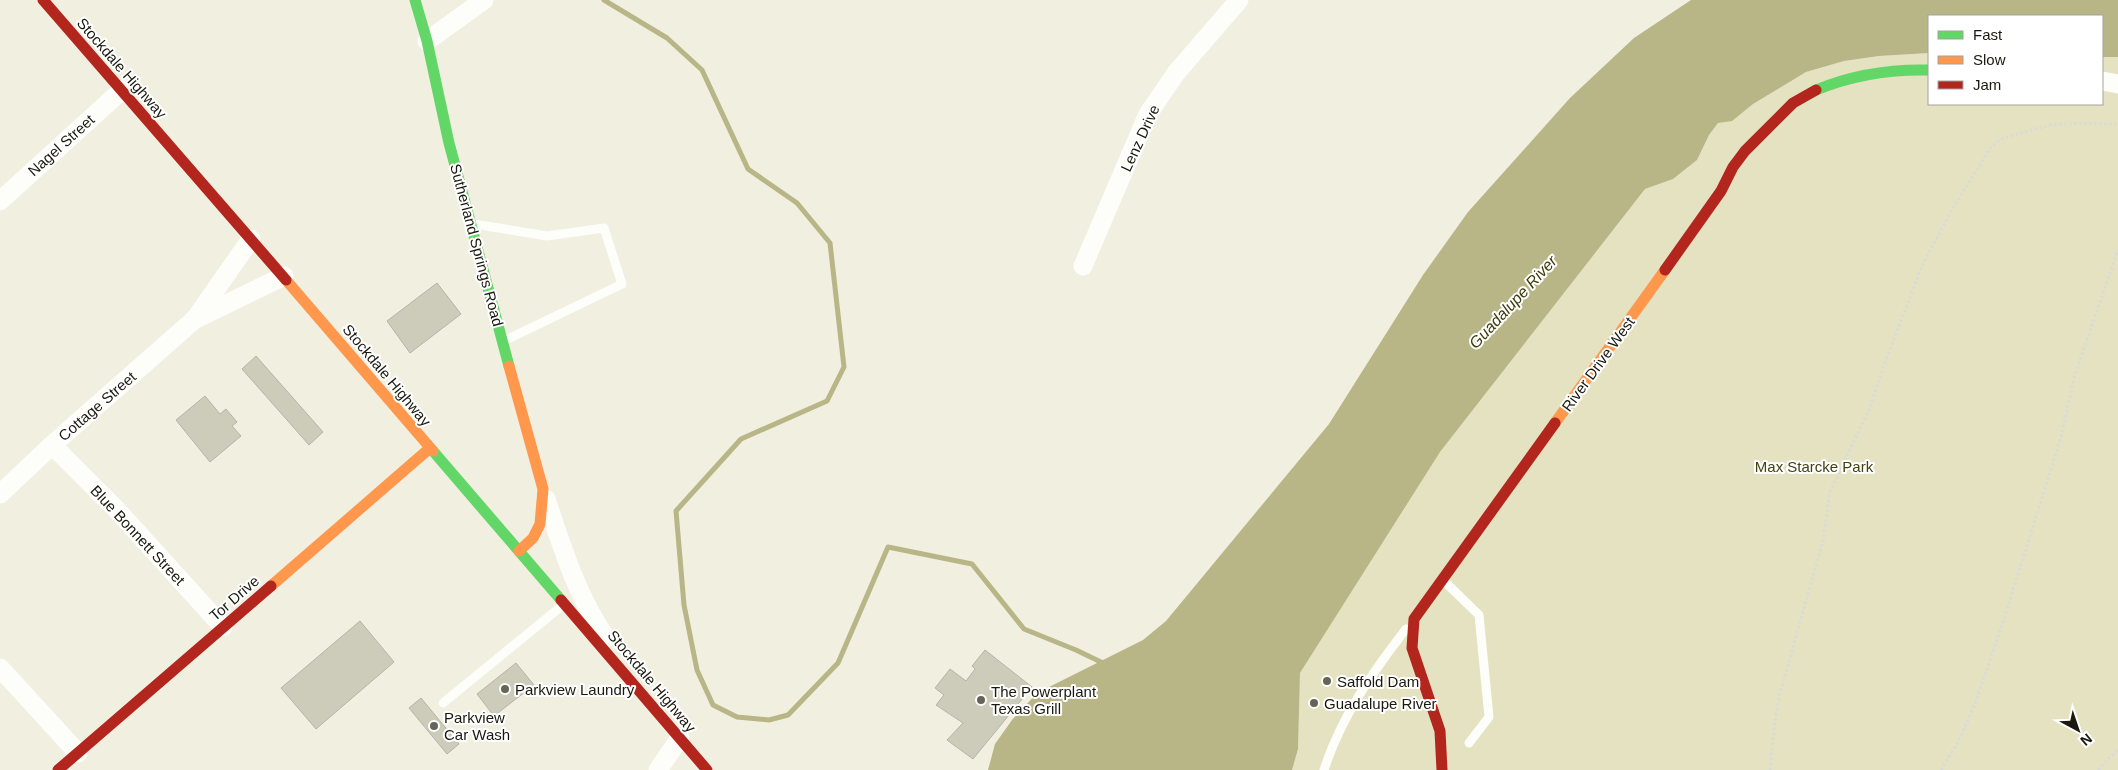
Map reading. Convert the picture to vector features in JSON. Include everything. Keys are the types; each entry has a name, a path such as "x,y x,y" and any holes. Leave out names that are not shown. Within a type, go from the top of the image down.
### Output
{"street":[{"name":"Stockdale Highway","path":"43,0 284,276 707,770"},
{"name":"Sutherland Springs Road","path":"415,0 427,41 449,143 544,489 570,572 585,603 635,684"},
{"path":"427,41 484,0"},
{"name":"Lenz Drive","path":"1083,266 1148,114 1176,73 1239,0"},
{"name":"River Drive West","path":"1414,619 1721,191 1734,166 1773,122 1800,98 1825,86 1860,75 1928,70"},
{"path":"2103,81 2118,84"},
{"name":"Nagel Street","path":"0,201 122,90"},
{"name":"Cottage Street","path":"0,494 52,445 195,319 251,239"},
{"name":"Cottage Street","path":"195,319 284,276"},
{"name":"Blue Bonnett Street","path":"52,445 117,510 223,627"},
{"name":"Tor Drive","path":"58,770 430,448"},
{"name":"Sutherland Springs Road","path":"519,551 529,544 541,527 544,511 544,489"},
{"path":"1414,619 1412,648 1440,731 1442,770"},
{"path":"0,668 78,753"},
{"path":"658,770 680,738"}],"lane":[{"path":"471,223 547,236 604,228 622,284 503,341"},
{"path":"1442,580 1479,615 1490,717 1469,743"},
{"path":"443,703 565,604"},
{"path":"1324,770 1332,746 1360,691 1414,619"}],"path":[{"path":"1770,770 1775,720 1824,541 1830,492 1871,405 1884,365 1922,266 1949,215 1991,146 2003,138 2050,125 2118,124"},
{"path":"1941,770 1958,742 1975,704 2001,629 2061,437 2074,378 2118,249"},
{"path":"2098,770 2118,750"}],"green space":[{"name":"Max Starcke Park","path":"1928,53 1928,105 2103,105 2103,57 2118,57 2118,770 1292,770 1298,749 1300,673 1440,452 1645,189 1673,179 1697,160 1709,135 1718,123 1732,120 1753,104 1806,72 1844,61 1879,56"}],"water":[{"path":"1691,0 2118,0 2118,57 2103,57 2103,15 1928,15 1928,53 1879,56 1844,61 1806,72 1753,104 1732,121 1718,123 1709,135 1697,160 1673,179 1645,189 1440,452 1300,673 1298,749 1292,770 988,770 995,744 1012,720 1037,693 1143,640 1166,621 1329,424 1423,275 1468,212 1570,98 1634,38"}],"building":[{"path":"437,283 461,314 410,353 387,321"},
{"path":"256,356 323,432 309,445 242,369"},
{"path":"205,396 220,414 226,409 237,422 232,426 241,436 210,462 176,420"},
{"path":"360,621 394,662 316,729 281,688"},
{"name":"The Powerplant Texas Grill","path":"985,650 1032,687 973,759 947,740 963,723 936,705 944,695 935,688 950,669 966,681 975,669 972,666"},
{"name":"Parkview Laundry","path":"516,663 534,685 494,716 477,694"},
{"name":"Parkview Car Wash","path":"421,698 459,744 447,754 409,708"}],"waterway":[{"path":"604,0 667,38 702,70 748,169 797,203 830,243 844,367 827,401 741,439 676,511 684,605 697,670 713,705 737,717 769,720 788,715 838,663 888,547 972,564 1024,629 1105,664"}],"traffic: fast":[{"path":"415,0 427,41 449,143 509,366"},
{"path":"1816,90 1843,80 1871,74 1928,70"},
{"path":"433,451 561,600"}],"traffic: slow":[{"path":"1555,423 1665,270"},
{"path":"286,280 433,451"},
{"path":"509,366 543,489 540,524 533,538 519,551"},
{"path":"271,586 430,448"}],"traffic: jam":[{"path":"43,0 286,280"},
{"path":"1665,270 1721,191 1733,167 1745,151 1793,103 1816,90"},
{"path":"1442,770 1440,731 1412,648 1414,619 1555,423"},
{"path":"58,770 271,586"},
{"path":"561,600 707,770"}],"place":[{"name":"Saffold Dam","path":"1327,681"},
{"name":"Parkview Laundry","path":"505,689"},
{"name":"The Powerplant Texas Grill","path":"981,700"},
{"name":"Guadalupe River","path":"1314,703"},
{"name":"Parkview Car Wash","path":"434,726"}]}
